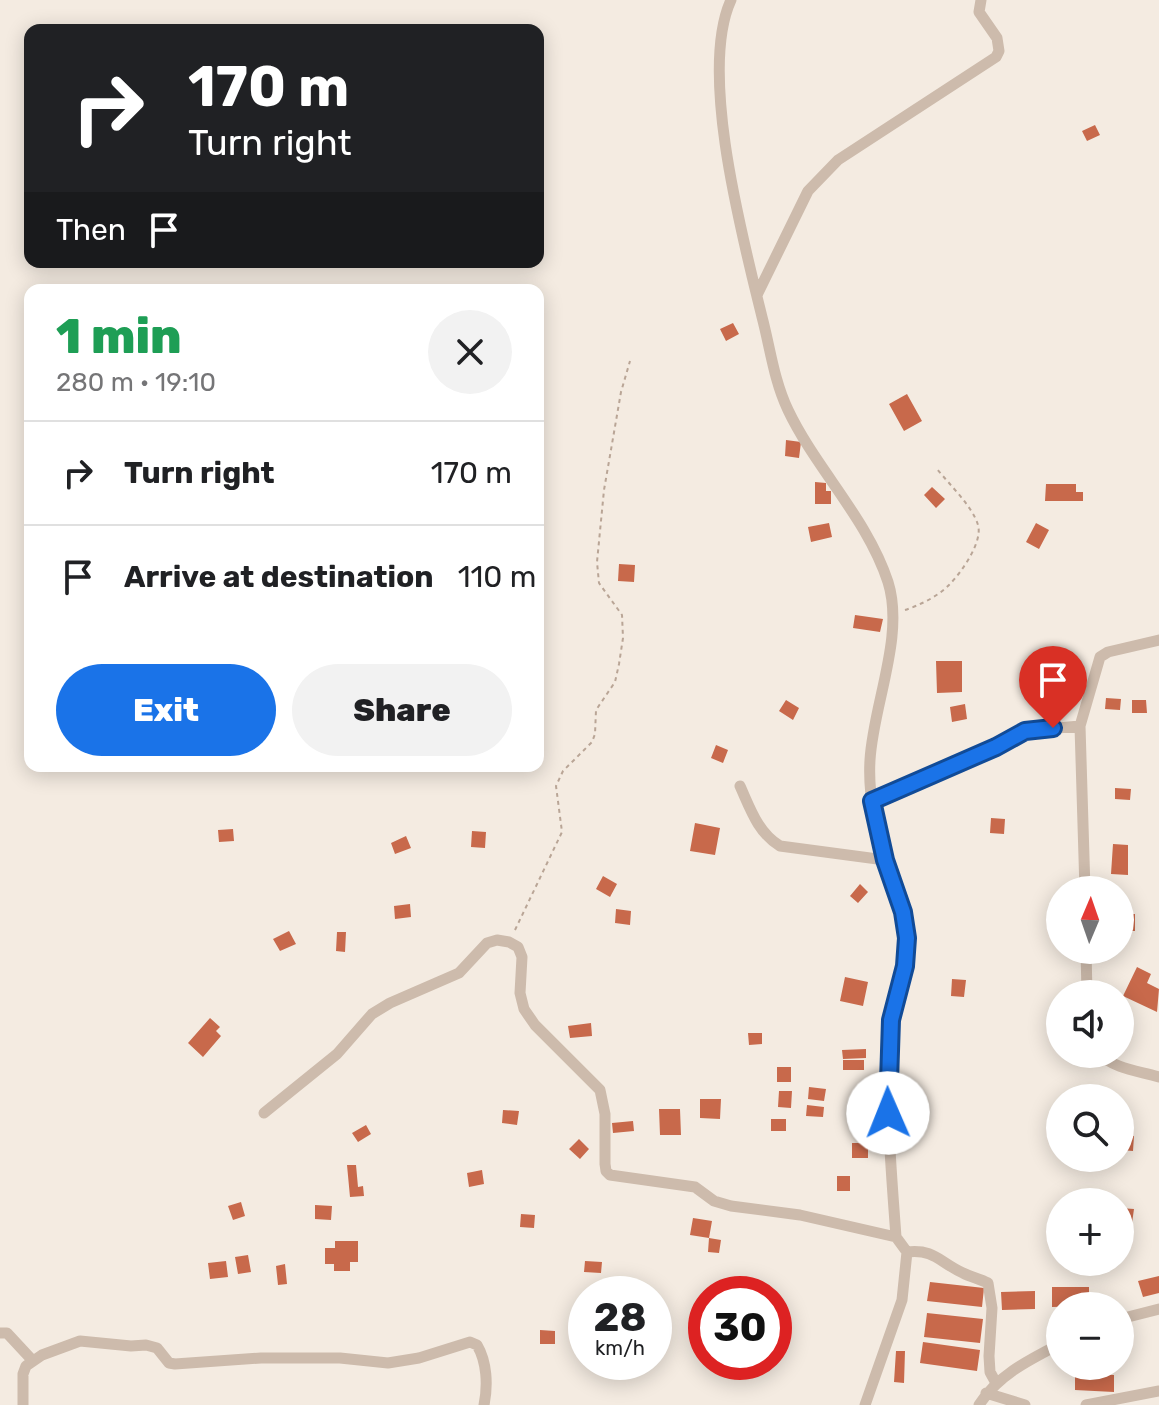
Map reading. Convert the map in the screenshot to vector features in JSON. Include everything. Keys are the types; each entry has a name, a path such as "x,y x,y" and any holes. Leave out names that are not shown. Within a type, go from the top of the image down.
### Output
{"street":[{"path":"731,0 725,13 720,46 722,103 732,181 778,384 803,439 873,549 888,584 892,614 890,644 869,762 872,801 885,860 903,912 907,938 905,966 891,1020 887,1078 896,1237 907,1252 902,1300 865,1405"},
{"path":"757,295 808,191 838,160 996,57 999,51 997,38 979,12 981,0"},
{"path":"1085,876 1080,726 1100,657 1108,652 1159,640"},
{"path":"872,801 996,747 1025,731 1080,726"},
{"path":"740,786 757,823 769,840 780,846 885,860"},
{"path":"264,1113 337,1054 372,1014 459,973 487,943 497,940 509,942 518,947 522,957 520,993 524,1009 535,1025 600,1090 605,1114 605,1164 610,1175 695,1187 714,1201 731,1206 800,1215 896,1237"},
{"path":"1125,1068 1159,1077"},
{"path":"907,1252 921,1250 935,1254 960,1272 988,1283 992,1308 988,1339 990,1364 996,1383"},
{"path":"1134,1315 1159,1309"},
{"path":"0,1333 7,1333 33,1361"},
{"path":"23,1405 26,1366 42,1355 80,1341 146,1345 157,1348 169,1363 175,1364 261,1358 340,1358 388,1363 419,1358 470,1342 477,1345 483,1359 486,1379 484,1405"},
{"path":"979,1405 996,1383 1046,1351"},
{"path":"1086,1405 1159,1391"},
{"path":"986,1393 1025,1405"}],"path":[{"path":"509,942 562,832 556,786 563,771 592,742 596,710 615,682 619,664 623,638 622,615 599,583 597,562 604,490 621,392 630,361"},
{"path":"892,614 926,601 949,585 979,542 978,524 973,515 937,469"}],"building":[{"path":"1095,125 1100,135 1087,141 1082,131"},
{"path":"733,323 739,334 726,341 720,329"},
{"path":"907,394 922,421 904,431 889,404"},
{"path":"786,440 801,442 799,458 785,456"},
{"path":"815,482 826,483 826,491 831,491 831,504 815,504"},
{"path":"1046,484 1076,484 1076,492 1083,492 1083,501 1045,501"},
{"path":"932,487 945,499 936,508 924,495"},
{"path":"829,523 832,537 811,542 808,527"},
{"path":"1036,523 1049,530 1039,549 1026,542"},
{"path":"619,564 635,565 634,582 618,581"},
{"path":"855,615 883,619 880,632 853,628"},
{"path":"1036,659 1051,665 1047,676 1032,670"},
{"path":"936,661 962,661 962,692 937,693"},
{"path":"1106,698 1121,699 1120,710 1105,709"},
{"path":"786,700 799,708 793,720 779,711"},
{"path":"1132,700 1146,700 1147,713 1132,713"},
{"path":"965,704 967,719 952,722 950,707"},
{"path":"716,745 728,750 723,763 711,758"},
{"path":"1115,788 1131,789 1130,800 1115,799"},
{"path":"991,818 1005,819 1004,834 990,833"},
{"path":"695,823 720,828 715,855 690,851"},
{"path":"233,829 234,841 219,842 218,830"},
{"path":"472,831 486,832 485,848 471,847"},
{"path":"406,836 411,848 395,854 391,843"},
{"path":"1113,844 1128,845 1128,875 1111,874"},
{"path":"603,876 617,884 610,897 596,889"},
{"path":"860,884 868,892 858,903 850,896"},
{"path":"410,904 411,917 395,919 394,906"},
{"path":"616,909 631,911 630,925 615,923"},
{"path":"289,931 296,944 280,951 273,939"},
{"path":"337,932 346,932 345,952 336,951"},
{"path":"1137,967 1151,974 1147,983 1159,989 1157,1012 1134,1001 1134,980 1131,980"},
{"path":"845,977 868,982 863,1006 840,1001"},
{"path":"952,979 966,980 964,997 951,996"},
{"path":"210,1018 220,1027 216,1031 221,1036 203,1057 188,1043"},
{"path":"591,1023 592,1036 570,1038 568,1026"},
{"path":"748,1033 762,1033 762,1044 749,1045"},
{"path":"866,1049 866,1058 843,1059 842,1050"},
{"path":"843,1060 864,1060 864,1070 843,1070"},
{"path":"777,1067 791,1067 791,1082 777,1082"},
{"path":"809,1087 826,1089 824,1101 808,1099"},
{"path":"779,1091 792,1091 791,1108 778,1107"},
{"path":"700,1099 721,1099 720,1119 700,1118"},
{"path":"807,1105 824,1107 823,1117 806,1116"},
{"path":"659,1109 680,1109 681,1135 660,1135"},
{"path":"503,1110 519,1111 517,1125 502,1123"},
{"path":"771,1119 786,1119 786,1131 771,1131"},
{"path":"633,1121 634,1131 613,1133 612,1123"},
{"path":"366,1125 371,1134 358,1142 352,1133"},
{"path":"579,1139 589,1149 580,1159 569,1149"},
{"path":"852,1143 868,1143 868,1158 852,1158"},
{"path":"347,1165 356,1165 358,1187 363,1186 364,1196 350,1197"},
{"path":"482,1170 484,1184 469,1187 467,1173"},
{"path":"837,1176 850,1176 850,1191 837,1191"},
{"path":"241,1202 245,1216 233,1220 228,1206"},
{"path":"315,1205 332,1206 331,1220 315,1219"},
{"path":"521,1214 535,1215 534,1228 520,1227"},
{"path":"693,1218 712,1221 709,1238 690,1235"},
{"path":"709,1238 721,1240 719,1253 708,1252"},
{"path":"335,1241 358,1241 358,1262 350,1262 350,1271 334,1271 334,1264 325,1264 325,1248 335,1248"},
{"path":"248,1255 251,1272 238,1274 235,1257"},
{"path":"226,1261 228,1277 210,1279 208,1263"},
{"path":"585,1261 602,1262 601,1273 584,1272"},
{"path":"285,1264 287,1284 278,1285 276,1266"},
{"path":"1159,1276 1159,1293 1143,1297 1138,1281"},
{"path":"930,1282 984,1288 982,1307 927,1301"},
{"path":"1052,1287 1089,1287 1089,1292 1052,1292"},
{"path":"1035,1291 1035,1309 1002,1310 1001,1292"},
{"path":"927,1313 983,1319 980,1343 924,1337"},
{"path":"540,1330 555,1331 555,1344 540,1344"},
{"path":"923,1342 980,1350 977,1371 920,1363"},
{"path":"896,1351 905,1351 904,1383 894,1382"},
{"path":"1075,1380 1114,1380 1114,1392 1075,1390"}],"route":[{"path":"888,1113 891,1020 905,966 907,938 903,912 885,860 872,801 996,747 1025,731 1053,728"}]}
